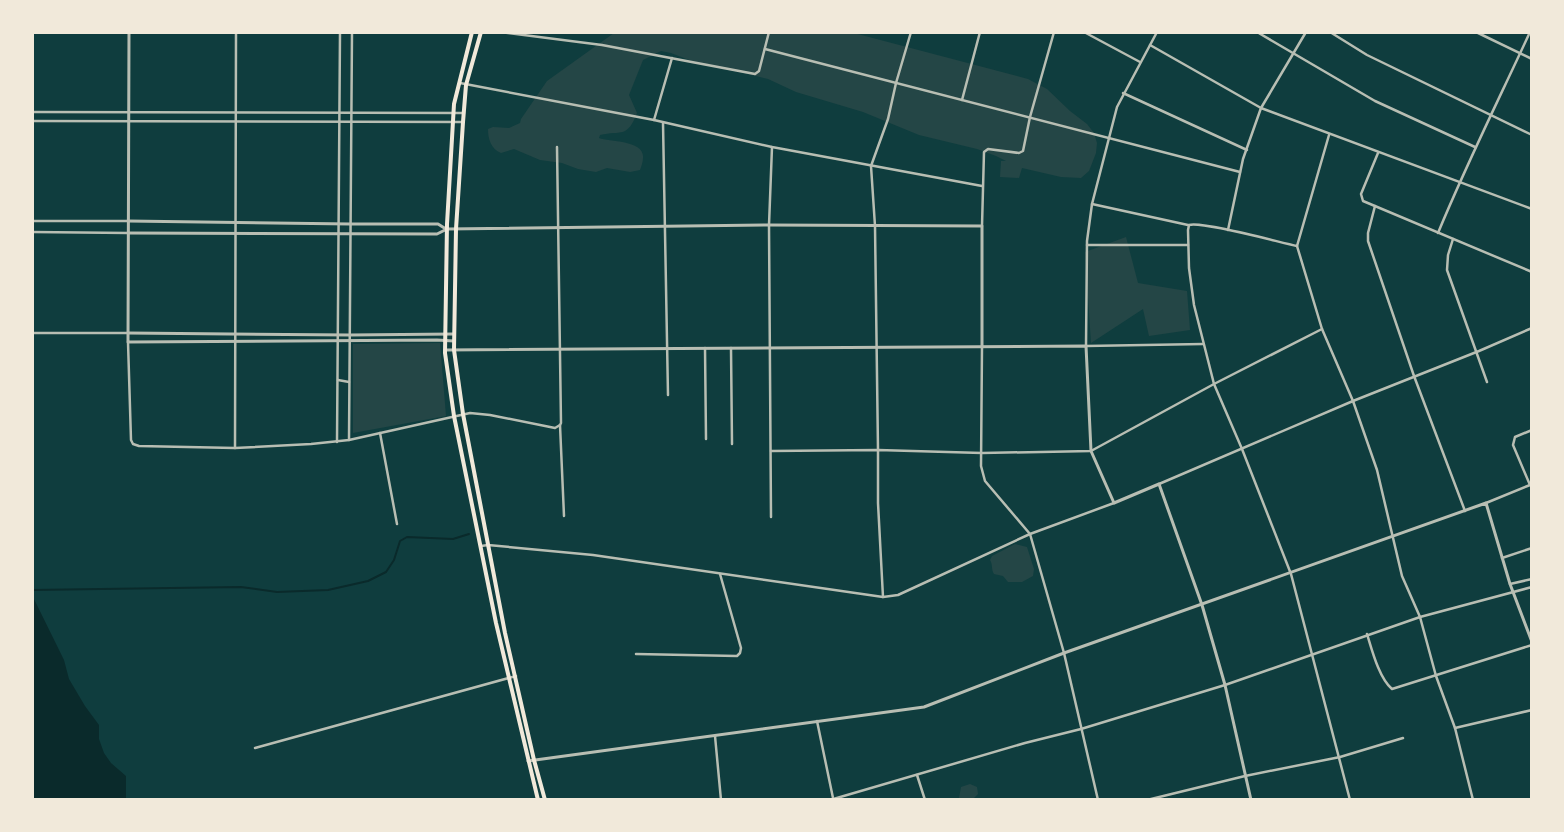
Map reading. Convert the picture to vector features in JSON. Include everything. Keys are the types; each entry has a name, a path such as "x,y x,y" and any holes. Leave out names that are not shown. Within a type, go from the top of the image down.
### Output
{"main road":[{"path":"472,32 458,83 454,112 447,229 445,350 454,416 508,678 538,800"},
{"path":"481,32 466,85 456,229 454,350 462,414 505,633 545,800"},
{"path":"446,292 454,292"}],"street":[{"path":"128,32 128,342 131,440 133,444 235,448 281,447 337,442 470,413 490,415 555,428 560,425"},
{"path":"235,448 234,223 236,32"},
{"path":"337,442 340,32"},
{"path":"349,440 352,32"},
{"path":"500,32 602,44 755,74 759,71 769,32"},
{"path":"883,598 878,503 878,346 875,226 871,166 888,119 911,32"},
{"path":"962,100 980,32"},
{"path":"1054,32 1022,153 985,150 982,186 981,466 986,481 1030,534 1064,653 1098,800"},
{"path":"1084,32 1140,62"},
{"path":"1114,502 1091,451 1086,346 1087,245 1092,204 1116,107 1157,32"},
{"path":"1257,32 1375,101 1475,148"},
{"path":"1228,230 1240,172 1261,108 1306,32"},
{"path":"1330,32 1367,55 1532,135"},
{"path":"1476,32 1532,59"},
{"path":"1438,233 1459,181 1492,116 1530,32"},
{"path":"1150,45 1261,108 1532,209"},
{"path":"765,49 1240,172"},
{"path":"654,120 672,58"},
{"path":"458,83 654,120 772,147 982,186"},
{"path":"1123,93 1247,150"},
{"path":"32,112 464,113"},
{"path":"32,120 463,122"},
{"path":"663,122 668,395"},
{"path":"1329,134 1296,246 1322,329 1352,401 1377,470 1402,576 1420,617 1436,676 1455,728 1473,800"},
{"path":"557,147 560,425 564,516"},
{"path":"771,517 769,225 772,147"},
{"path":"1378,153 1361,194 1363,201 1532,272"},
{"path":"1092,204 1190,225 1228,230 1296,246"},
{"path":"1375,206 1368,233 1368,241 1414,376 1465,511"},
{"path":"32,221 438,224 447,229"},
{"path":"32,232 350,235 437,234 447,229 664,228 769,225 982,226"},
{"path":"1190,225 1188,245 1194,305 1214,384 1242,449 1291,574 1350,800"},
{"path":"1453,239 1448,255 1447,270 1487,382"},
{"path":"1087,245 1188,245"},
{"path":"481,546 488,545 593,555 883,598 898,595 1030,534 1159,484 1352,401 1532,328"},
{"path":"771,451 878,450 982,453 1091,451 1214,384 1322,329"},
{"path":"32,333 454,334"},
{"path":"128,342 454,341"},
{"path":"445,350 1203,344"},
{"path":"705,348 706,439"},
{"path":"731,348 732,444"},
{"path":"338,380 349,382"},
{"path":"528,761 716,736 817,720 924,707 1064,653 1486,504 1531,485 1513,445 1515,437 1532,430"},
{"path":"380,433 397,524"},
{"path":"1159,484 1202,605 1225,685 1251,800"},
{"path":"1367,634 1378,666 1388,686 1392,689 1532,644 1510,584 1486,504"},
{"path":"1502,558 1532,548"},
{"path":"636,654 737,656 741,648 720,574"},
{"path":"1510,584 1532,579"},
{"path":"817,720 831,799 1025,743 1081,729 1225,685 1420,617 1532,586"},
{"path":"255,748 516,676"},
{"path":"1455,728 1532,710"},
{"path":"716,736 721,800"},
{"path":"1147,800 1245,776 1340,757 1403,738"},
{"path":"917,775 925,800"}],"shaded area":[{"path":"850,32 1028,79 1047,89 1087,124 1094,133 1097,143 1096,153 1089,171 1081,178 1061,177 1022,168 1019,178 1000,177 1001,161 1006,161 996,156 977,149 919,135 863,112 796,92 768,79 689,60 661,51 643,60 629,95 637,113 630,127 623,132 600,135 599,138 626,143 638,148 642,152 643,158 640,170 630,172 607,168 596,172 578,169 562,163 540,160 514,149 501,153 492,146 489,140 488,129 493,127 509,128 520,123 547,81 614,33"},
{"path":"1126,237 1138,283 1187,291 1190,330 1149,336 1143,309 1091,343 1085,252"},
{"path":"440,343 446,416 353,433 353,344"},
{"path":"1015,544 1027,547 1034,569 1033,576 1022,582 1008,582 1003,576 994,574 990,560 992,556"},
{"path":"32,595 64,660 69,679 99,725 99,739 104,753 111,763 126,776 126,799 33,799"},
{"path":"970,784 977,787 978,794 973,799 947,799 959,798 961,787"}],"waterway":[{"path":"32,590 241,587 277,592 328,590 368,581 386,572 394,560 400,541 407,537 453,539 469,534"}]}
